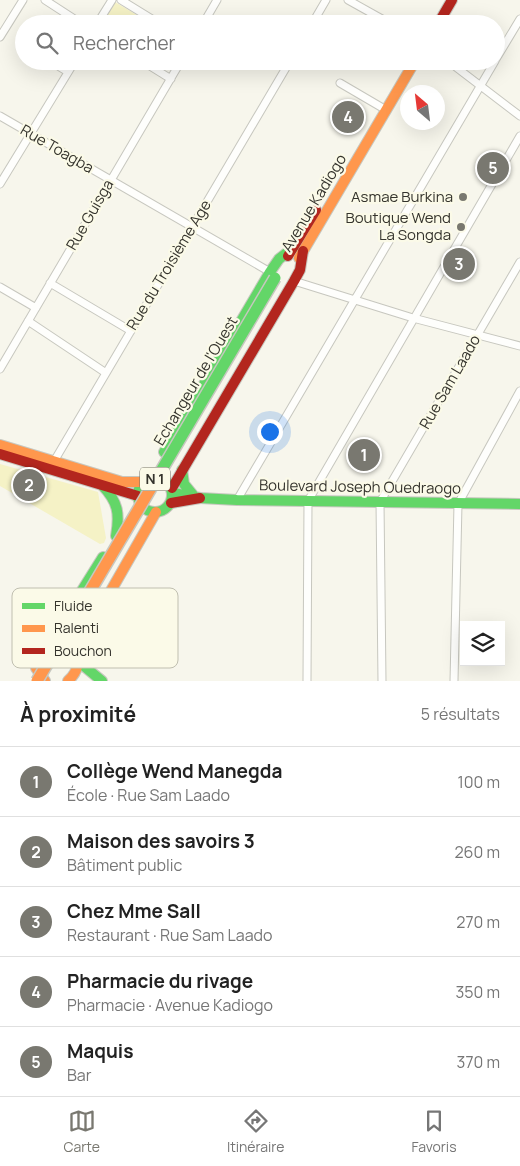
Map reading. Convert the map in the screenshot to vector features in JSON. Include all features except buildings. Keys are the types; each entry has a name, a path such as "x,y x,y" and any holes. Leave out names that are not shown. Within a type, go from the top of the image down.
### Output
{"main road":[{"path":"433,15 442,0"},
{"path":"443,15 452,0"},
{"name":"Avenue Kadiogo","path":"298,250 404,70"},
{"name":"Avenue Kadiogo","path":"281,278 409,70"},
{"name":"N 1","path":"84,588 116,536 146,481 281,278 300,270 298,250"},
{"name":"N 1","path":"138,497 145,508 156,512 165,510 182,470 281,278"},
{"name":"Echangeur de l'Ouest","path":"100,588 281,278"},
{"name":"Echangeur de l'Ouest","path":"93,588 281,278"},
{"path":"0,445 138,497"},
{"path":"0,454 122,482 146,481"},
{"path":"182,470 184,484 196,497"},
{"name":"N 1","path":"146,481 160,478 172,495"},
{"path":"102,485 117,501 119,508 120,515 116,536"},
{"name":"Boulevard Joseph Ouedraogo","path":"172,495 184,502 196,497 237,500 520,504"},
{"name":"N 1","path":"113,588 156,512"},
{"name":"N 1","path":"28,681 33,668"},
{"name":"N 1","path":"36,668 37,672 46,681"},
{"name":"Echangeur de l'Ouest","path":"37,681 45,668"},
{"name":"Echangeur de l'Ouest","path":"46,681 54,668"},
{"name":"N 1","path":"68,681 78,668"},
{"path":"85,668 102,681"}],"street":[{"path":"1,34 23,0"},
{"path":"45,0 68,15"},
{"path":"103,15 112,0"},
{"path":"120,0 145,15"},
{"path":"208,15 217,0"},
{"path":"317,15 326,0"},
{"path":"348,0 374,15"},
{"path":"505,45 520,19"},
{"path":"0,184 68,72 65,70"},
{"path":"156,70 170,79"},
{"name":"Rue Guisga","path":"0,369 176,70"},
{"name":"Rue du Troisième Age","path":"51,465 285,70"},
{"path":"460,70 520,116"},
{"path":"237,500 490,70"},
{"path":"340,84 381,107"},
{"name":"Rue Toagba","path":"0,116 281,278 476,336 520,346"},
{"path":"307,681 308,501 520,136"},
{"name":"Rue Sam Laado","path":"380,502 520,262"},
{"path":"50,283 131,331"},
{"path":"0,287 36,308"},
{"path":"28,321 106,373"},
{"path":"454,681 458,504 520,391"},
{"path":"380,502 382,681"}],"shaded area":[{"path":"115,2 137,15 107,15"},
{"path":"0,464 98,492 106,538 104,543 100,544 0,486"}],"traffic: fast":[{"path":"164,452 270,272 279,259 293,248"},
{"path":"151,488 275,278"},
{"path":"182,470 184,484 193,495"},
{"path":"155,478 162,479 167,483 171,488 172,495 171,502 167,507 162,511 155,512 148,511 143,507 139,502 138,495 139,488 143,483 148,479 155,478"},
{"path":"102,485 115,503 118,514 116,536"},
{"path":"173,493 200,498 237,500 520,504"},
{"path":"84,588 103,557"},
{"path":"86,668 102,681"}],"traffic: slow":[{"path":"299,258 410,70"},
{"path":"0,445 122,482 143,482"},
{"path":"92,588 151,488"},
{"path":"112,588 156,512"},
{"path":"36,668 45,681"},
{"path":"37,681 45,668"},
{"path":"68,681 76,668"}],"traffic: jam":[{"path":"443,15 452,0"},
{"path":"288,256 316,210"},
{"path":"172,488 294,281 300,270 303,251"},
{"path":"0,454 138,496"},
{"path":"171,503 200,498"}],"place":[{"name":"Pharmacie du rivage","path":"348,117"},
{"name":"Maquis","path":"493,168"},
{"name":"Asmae Burkina","path":"463,197"},
{"name":"Boutique Wend La Songda","path":"461,227"},
{"name":"Chez Mme Sall","path":"459,264"},
{"name":"Collège Wend Manegda","path":"364,455"},
{"name":"Maison des savoirs 3","path":"29,485"}]}
